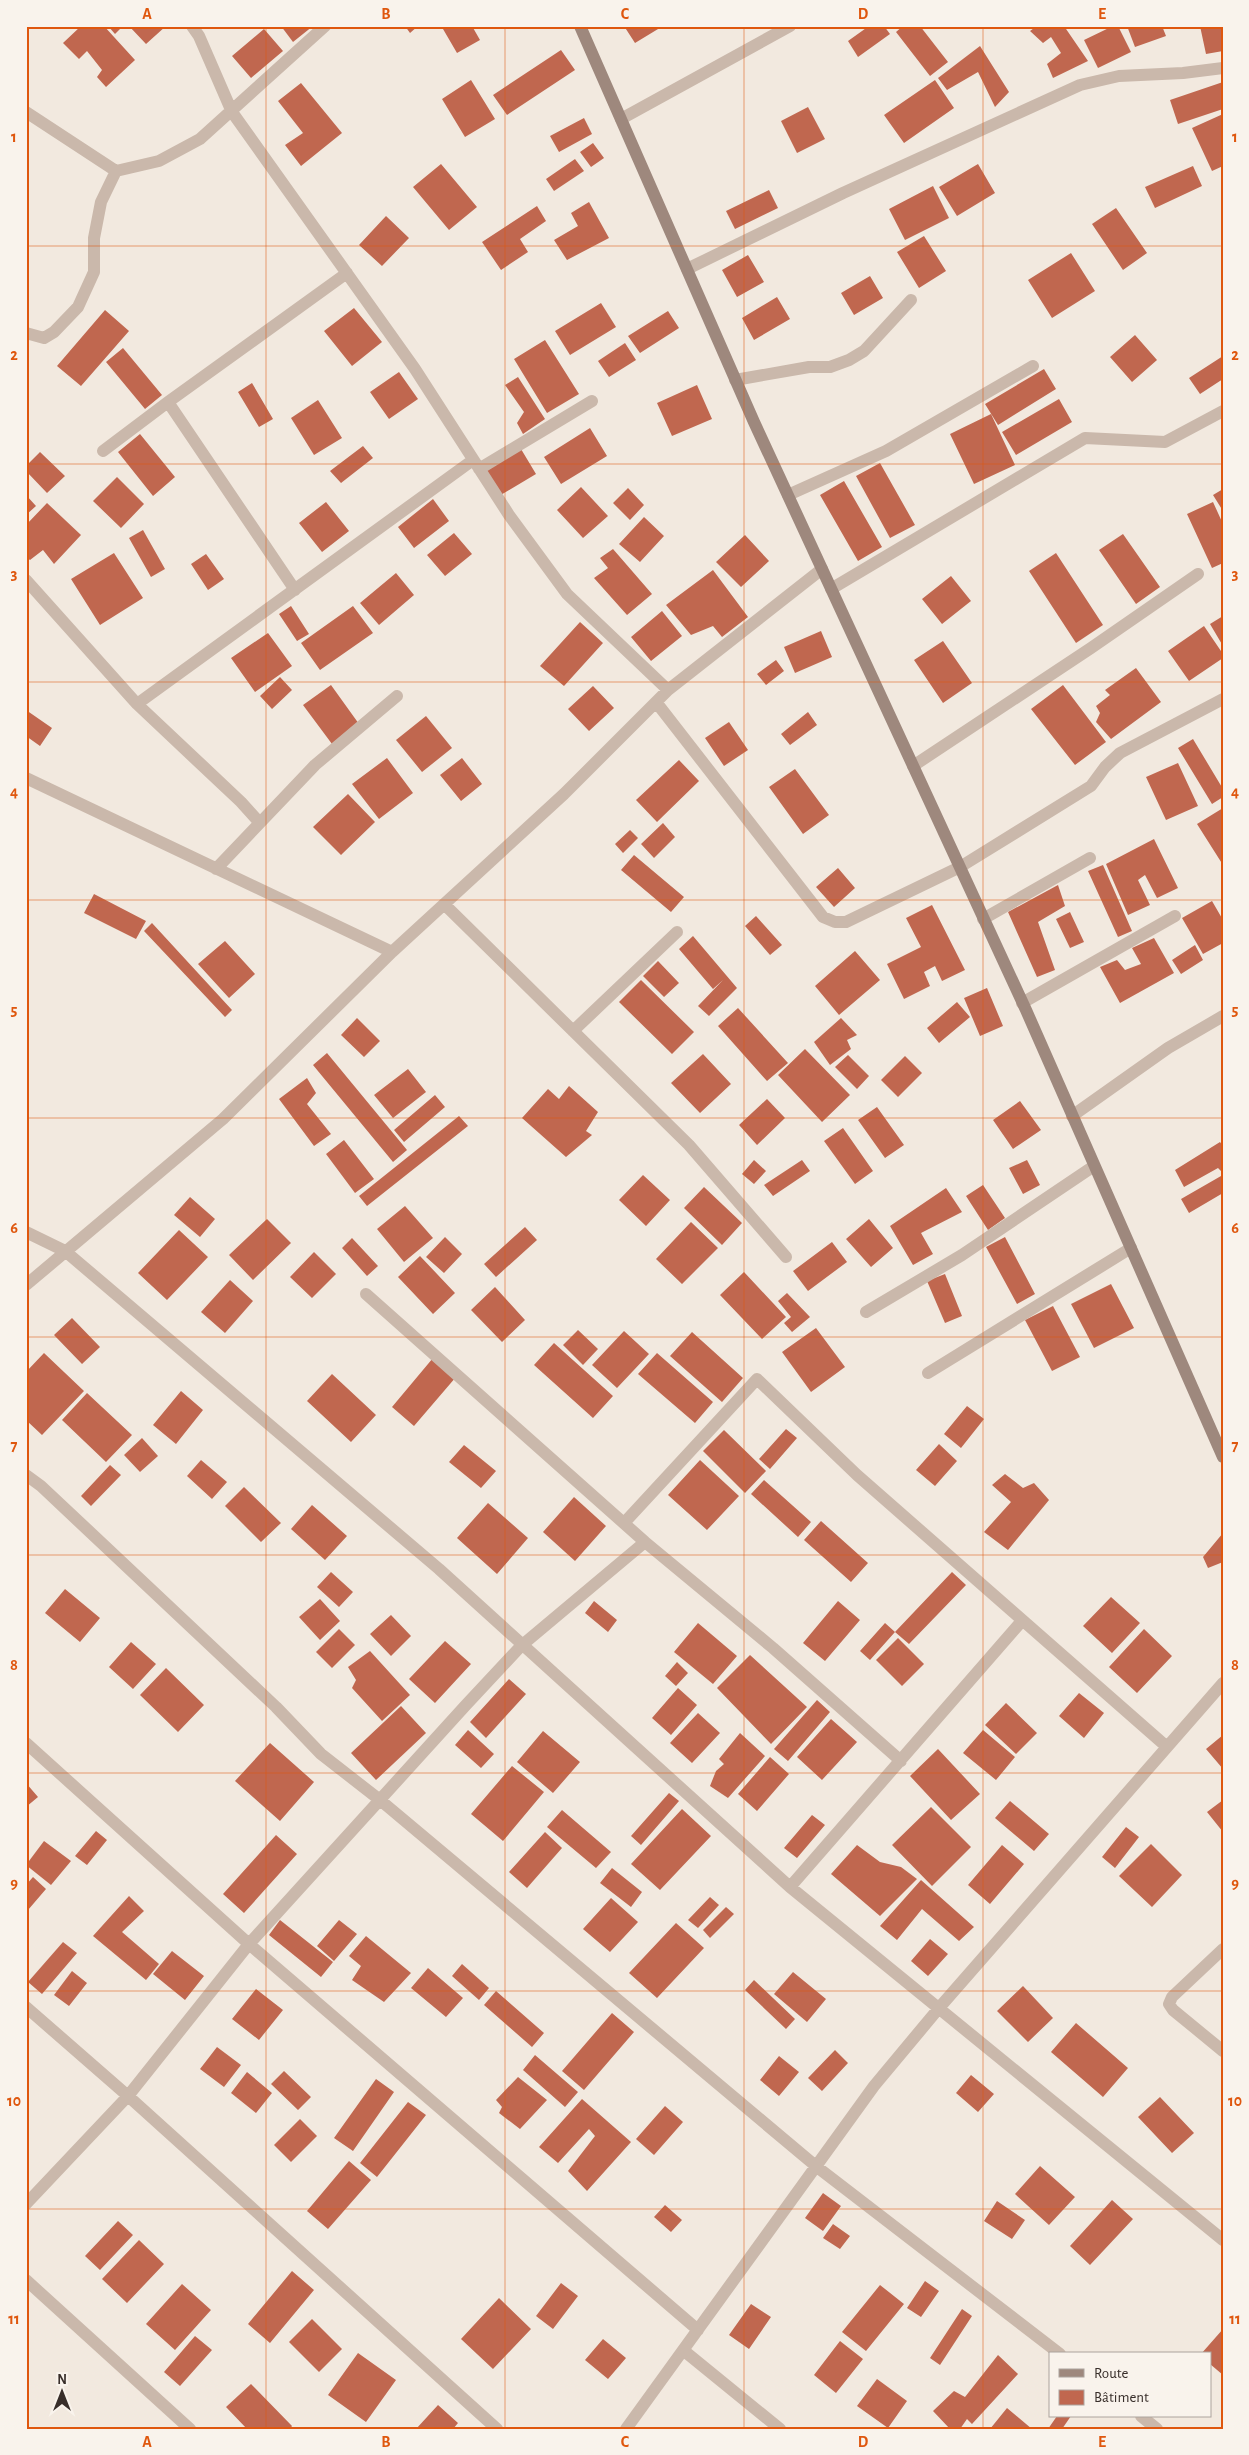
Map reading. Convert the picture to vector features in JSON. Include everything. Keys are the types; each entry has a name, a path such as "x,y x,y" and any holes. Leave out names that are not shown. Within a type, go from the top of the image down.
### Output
{"street":[{"path":"192,26 199,36 232,112 415,369 509,515 567,594 668,690"},
{"path":"26,112 116,171 159,161 200,139 326,26"},
{"path":"580,26 735,380 1022,1003 1223,1457"},
{"path":"621,119 790,26"},
{"path":"687,268 843,193 1080,85 1119,76 1183,73 1223,68"},
{"path":"26,333 44,338 54,332 78,307 94,272 94,238 101,202 116,171"},
{"path":"103,451 346,273"},
{"path":"735,380 809,367 830,367 849,360 864,351 911,300"},
{"path":"788,495 886,451 1033,366"},
{"path":"137,704 295,590 476,465 592,401"},
{"path":"168,402 295,590"},
{"path":"831,589 1085,438 1165,442 1223,410"},
{"path":"26,1285 223,1119 392,952 564,794 668,690 822,569"},
{"path":"913,766 1091,648 1198,574"},
{"path":"26,580 137,704 241,802 259,822"},
{"path":"216,869 315,765 397,696"},
{"path":"656,702 823,917 835,922 846,922 960,867 1091,786 1105,767 1120,753 1223,699"},
{"path":"26,778 392,952"},
{"path":"983,919 1090,858"},
{"path":"444,904 689,1145 786,1257"},
{"path":"1022,1003 1175,916"},
{"path":"573,1030 677,932"},
{"path":"1072,1116 1168,1048 1223,1016"},
{"path":"866,1312 962,1255 1094,1166"},
{"path":"26,1232 65,1251 439,1569 521,1646 790,1887 1223,2240"},
{"path":"928,1372 1131,1248"},
{"path":"366,1294 624,1524 773,1648 901,1761"},
{"path":"624,1524 757,1379 857,1475 1021,1622 1167,1747"},
{"path":"26,1475 41,1486 262,1694 321,1754 380,1800 818,2167 1057,2352"},
{"path":"26,2204 128,2096 249,1944 521,1646 645,1542"},
{"path":"790,1887 1021,1622"},
{"path":"626,2429 818,2167 874,2086 939,2008 1223,1683"},
{"path":"26,1743 249,1944 698,2330"},
{"path":"1223,1949 1172,1997 1169,2004 1173,2010 1223,2051"},
{"path":"26,2007 128,2096 497,2429"},
{"path":"26,2280 190,2429"},
{"path":"683,2350 780,2429"},
{"path":"1143,2418 1157,2429"}],"building":[{"path":"81,26 104,26 135,60 106,87 97,77 102,70 87,51 79,59 63,43"},
{"path":"108,26 123,26 115,34"},
{"path":"129,26 166,26 146,44"},
{"path":"281,26 313,26 293,42"},
{"path":"405,26 418,26 410,33"},
{"path":"448,26 472,26 480,40 457,53 443,29"},
{"path":"624,26 663,26 635,43"},
{"path":"869,26 884,26 890,34 858,57 848,41"},
{"path":"903,26 920,26 948,62 930,76 896,32"},
{"path":"1037,26 1064,26 1088,61 1053,78 1047,64 1061,53 1051,37 1043,43 1030,31"},
{"path":"1113,26 1118,26 1131,52 1098,68 1084,40"},
{"path":"1127,26 1162,26 1166,36 1135,47"},
{"path":"1200,26 1223,26 1223,51 1206,54"},
{"path":"264,29 283,51 251,78 232,56"},
{"path":"980,46 1009,92 995,107 978,72 947,90 938,78"},
{"path":"561,50 575,70 507,115 493,95"},
{"path":"471,80 495,119 465,137 442,99"},
{"path":"935,80 954,108 904,143 884,115"},
{"path":"1223,82 1223,109 1178,124 1170,100"},
{"path":"301,83 342,133 301,166 285,145 303,133 278,101"},
{"path":"808,107 825,139 797,153 781,121"},
{"path":"1223,114 1223,166 1212,171 1192,128"},
{"path":"584,118 592,134 559,152 550,136"},
{"path":"593,143 604,158 591,167 580,152"},
{"path":"575,159 584,171 554,191 546,179"},
{"path":"441,164 477,207 449,230 413,187"},
{"path":"978,164 995,193 957,216 939,187"},
{"path":"1193,166 1202,186 1155,208 1145,187"},
{"path":"933,186 949,218 905,240 889,209"},
{"path":"769,190 778,208 735,229 726,211"},
{"path":"589,202 609,238 567,260 554,240 578,226 571,213"},
{"path":"537,206 546,221 520,239 528,252 501,270 482,242"},
{"path":"1116,208 1147,253 1123,270 1092,224"},
{"path":"386,216 409,238 382,266 359,245"},
{"path":"924,236 946,271 919,288 897,252"},
{"path":"1071,253 1095,291 1052,318 1028,280"},
{"path":"748,255 764,282 737,297 722,270"},
{"path":"870,276 883,298 854,315 841,293"},
{"path":"777,297 790,319 754,340 742,318"},
{"path":"601,303 616,327 570,355 555,331"},
{"path":"354,308 382,342 352,366 324,331"},
{"path":"105,310 129,331 81,386 57,366"},
{"path":"668,311 679,328 640,353 628,336"},
{"path":"1135,335 1157,360 1132,382 1110,357"},
{"path":"545,340 579,394 547,413 514,359"},
{"path":"625,343 636,360 609,377 598,361"},
{"path":"123,348 162,395 145,409 106,362"},
{"path":"1223,356 1223,379 1200,394 1189,378"},
{"path":"1044,369 1056,389 998,425 985,404"},
{"path":"399,372 418,399 389,419 370,392"},
{"path":"518,377 545,419 523,434 517,423 524,412 505,385"},
{"path":"252,383 273,419 259,427 238,392"},
{"path":"697,385 712,419 672,436 657,403"},
{"path":"1059,399 1072,422 1016,455 1002,432"},
{"path":"318,400 342,438 314,455 291,418"},
{"path":"991,414 1015,465 974,484 950,434"},
{"path":"590,428 607,456 561,484 544,457"},
{"path":"140,434 175,477 153,496 118,452"},
{"path":"363,446 373,458 341,483 330,471"},
{"path":"521,449 536,474 499,496 483,471"},
{"path":"40,452 65,476 47,493 26,471 26,466"},
{"path":"880,463 915,525 890,538 856,476"},
{"path":"117,477 144,504 121,528 93,501"},
{"path":"844,481 882,547 858,561 820,495"},
{"path":"581,487 608,516 583,538 557,510"},
{"path":"628,488 644,505 630,520 613,503"},
{"path":"1223,489 1223,511 1213,495"},
{"path":"26,495 36,506 26,515"},
{"path":"433,499 449,521 414,548 398,527"},
{"path":"326,502 349,531 322,552 299,523"},
{"path":"1213,502 1223,524 1223,563 1212,568 1187,514"},
{"path":"47,503 81,535 54,564 43,550 30,560 26,557 26,525"},
{"path":"644,517 664,536 640,562 619,544"},
{"path":"143,530 165,569 151,577 129,538"},
{"path":"454,533 472,554 445,576 427,555"},
{"path":"1123,534 1160,587 1136,604 1099,550"},
{"path":"745,535 769,561 741,587 716,562"},
{"path":"613,549 652,594 627,615 594,578 608,568 600,558"},
{"path":"114,553 143,598 100,625 71,579"},
{"path":"1056,553 1103,625 1076,643 1029,571"},
{"path":"206,554 224,579 208,590 191,564"},
{"path":"713,570 748,617 722,637 713,626 691,635 666,605"},
{"path":"396,573 414,595 379,625 360,603"},
{"path":"951,576 971,601 942,624 922,599"},
{"path":"291,606 309,634 297,641 279,614"},
{"path":"353,606 373,633 320,670 301,643"},
{"path":"662,611 682,636 651,661 631,637"},
{"path":"1223,616 1223,646 1210,624"},
{"path":"580,622 603,643 564,686 540,666"},
{"path":"1204,626 1223,654 1223,658 1189,681 1168,651"},
{"path":"821,631 832,657 795,673 784,647"},
{"path":"268,633 292,666 255,692 231,658"},
{"path":"943,641 972,683 943,703 914,660"},
{"path":"776,660 784,671 766,685 757,674"},
{"path":"1136,668 1161,702 1111,739 1096,722 1100,713 1096,706 1110,695 1105,690"},
{"path":"280,677 292,690 272,709 260,696"},
{"path":"331,685 359,724 332,744 303,705"},
{"path":"1063,685 1106,742 1075,765 1031,709"},
{"path":"593,686 614,708 589,731 568,709"},
{"path":"26,710 52,728 40,746 26,736"},
{"path":"808,712 817,725 790,745 781,734"},
{"path":"426,716 452,748 422,772 396,740"},
{"path":"729,722 748,750 724,766 705,738"},
{"path":"1193,739 1223,789 1223,797 1212,804 1178,748"},
{"path":"387,758 413,793 379,819 352,784"},
{"path":"462,758 482,784 461,801 440,775"},
{"path":"679,760 699,781 657,822 636,800"},
{"path":"1178,763 1198,806 1166,820 1146,777"},
{"path":"795,769 829,815 803,834 769,787"},
{"path":"348,794 375,822 341,855 313,827"},
{"path":"1223,808 1223,865 1197,824"},
{"path":"663,823 675,837 654,858 641,844"},
{"path":"630,830 638,838 623,853 615,844"},
{"path":"1154,839 1178,888 1157,898 1145,875 1138,880 1150,905 1128,915 1106,864"},
{"path":"634,855 684,897 671,912 621,870"},
{"path":"1103,865 1132,931 1118,937 1088,871"},
{"path":"838,868 855,888 834,907 816,887"},
{"path":"1058,885 1065,906 1038,922 1055,970 1037,977 1008,912"},
{"path":"94,894 146,921 136,939 84,913"},
{"path":"1212,901 1223,920 1223,943 1203,954 1182,918"},
{"path":"932,905 965,970 942,981 935,966 924,972 930,986 904,999 887,964 921,947 906,918"},
{"path":"1070,912 1084,942 1070,948 1056,919"},
{"path":"756,916 782,945 770,955 745,926"},
{"path":"152,923 232,1010 225,1017 144,931"},
{"path":"693,936 737,988 709,1016 698,1006 723,980 713,989 679,949"},
{"path":"1154,938 1174,973 1120,1003 1100,967 1117,960 1125,970 1141,964 1132,948"},
{"path":"225,941 255,974 229,998 198,964"},
{"path":"1195,945 1203,960 1181,974 1172,960"},
{"path":"855,951 880,980 839,1015 815,986"},
{"path":"658,961 679,983 664,997 643,976"},
{"path":"641,980 694,1032 672,1054 619,1002"},
{"path":"987,988 1003,1026 980,1036 964,998"},
{"path":"957,1002 970,1017 939,1043 927,1028"},
{"path":"738,1008 788,1063 767,1081 718,1026"},
{"path":"357,1018 380,1041 364,1057 341,1035"},
{"path":"841,1018 857,1035 847,1040 851,1049 830,1065 814,1042"},
{"path":"805,1049 850,1095 822,1122 778,1075"},
{"path":"327,1053 407,1150 393,1162 313,1065"},
{"path":"703,1054 731,1084 700,1113 671,1083"},
{"path":"848,1055 869,1076 857,1089 835,1067"},
{"path":"905,1056 922,1073 898,1097 881,1080"},
{"path":"408,1069 426,1092 393,1118 374,1095"},
{"path":"307,1078 316,1093 307,1104 331,1134 314,1146 279,1099"},
{"path":"569,1086 598,1112 586,1131 592,1135 566,1157 522,1118 548,1089 559,1099"},
{"path":"435,1095 445,1107 404,1142 394,1130"},
{"path":"767,1099 785,1118 757,1145 739,1125"},
{"path":"1020,1101 1041,1130 1013,1149 993,1120"},
{"path":"877,1107 904,1145 885,1158 858,1120"},
{"path":"459,1116 468,1126 367,1206 359,1196"},
{"path":"843,1128 873,1171 855,1184 824,1141"},
{"path":"344,1140 374,1179 355,1193 326,1154"},
{"path":"1220,1142 1223,1146 1223,1173 1218,1168 1184,1187 1175,1170"},
{"path":"754,1160 766,1171 754,1184 742,1174"},
{"path":"802,1160 810,1171 773,1196 764,1185"},
{"path":"1027,1160 1040,1185 1023,1194 1009,1168"},
{"path":"643,1175 670,1200 646,1226 619,1200"},
{"path":"1221,1176 1223,1193 1189,1213 1181,1199"},
{"path":"983,1185 1005,1218 988,1230 966,1196"},
{"path":"704,1187 742,1223 722,1245 684,1208"},
{"path":"946,1188 962,1212 921,1233 933,1254 913,1265 890,1226"},
{"path":"190,1197 215,1219 200,1237 174,1215"},
{"path":"405,1206 433,1238 404,1262 377,1229"},
{"path":"267,1219 291,1243 253,1280 229,1255"},
{"path":"869,1219 893,1248 871,1267 846,1239"},
{"path":"691,1222 718,1248 682,1284 656,1259"},
{"path":"525,1227 537,1240 496,1277 484,1264"},
{"path":"179,1230 208,1257 167,1300 138,1273"},
{"path":"445,1237 462,1254 444,1273 426,1257"},
{"path":"1005,1237 1035,1294 1017,1304 986,1247"},
{"path":"352,1238 378,1266 367,1276 342,1248"},
{"path":"832,1242 847,1262 808,1291 793,1271"},
{"path":"314,1252 336,1274 312,1298 290,1277"},
{"path":"420,1256 455,1293 433,1314 398,1277"},
{"path":"744,1272 786,1317 762,1339 720,1295"},
{"path":"945,1274 962,1316 945,1323 927,1281"},
{"path":"230,1280 253,1301 225,1333 201,1312"},
{"path":"1111,1284 1134,1328 1094,1348 1071,1304"},
{"path":"495,1287 525,1320 502,1342 471,1310"},
{"path":"787,1293 810,1317 792,1332 784,1323 791,1317 778,1301"},
{"path":"1053,1306 1080,1357 1052,1371 1025,1320"},
{"path":"72,1318 100,1347 82,1364 54,1335"},
{"path":"816,1328 845,1367 811,1392 782,1352"},
{"path":"578,1330 598,1349 583,1365 563,1345"},
{"path":"624,1331 649,1354 617,1388 592,1365"},
{"path":"692,1332 743,1378 722,1402 670,1356"},
{"path":"554,1343 613,1396 593,1418 534,1365"},
{"path":"44,1353 84,1391 42,1435 26,1420 26,1372"},
{"path":"657,1353 713,1402 695,1423 638,1374"},
{"path":"433,1358 456,1377 414,1426 392,1407"},
{"path":"332,1374 376,1415 351,1442 307,1401"},
{"path":"181,1391 203,1410 176,1444 153,1425"},
{"path":"87,1393 132,1435 106,1462 62,1420"},
{"path":"967,1406 984,1419 961,1448 944,1434"},
{"path":"786,1429 797,1438 770,1469 759,1459"},
{"path":"724,1430 766,1471 745,1493 703,1451"},
{"path":"142,1438 158,1456 140,1472 124,1455"},
{"path":"939,1444 957,1461 935,1486 916,1470"},
{"path":"464,1445 496,1471 481,1488 449,1462"},
{"path":"201,1460 227,1482 212,1499 187,1476"},
{"path":"700,1460 739,1496 707,1530 668,1495"},
{"path":"110,1465 121,1475 91,1506 81,1496"},
{"path":"1005,1474 1023,1488 1034,1483 1049,1500 1008,1550 984,1532 1011,1502 992,1485"},
{"path":"764,1480 811,1522 798,1537 751,1494"},
{"path":"244,1487 281,1523 261,1542 225,1506"},
{"path":"574,1497 606,1526 575,1561 543,1532"},
{"path":"488,1503 528,1538 497,1574 457,1538"},
{"path":"312,1505 347,1536 325,1560 291,1529"},
{"path":"821,1521 868,1563 851,1582 804,1540"},
{"path":"1223,1533 1223,1562 1208,1568 1203,1557"},
{"path":"331,1572 353,1592 339,1607 317,1587"},
{"path":"952,1572 966,1585 909,1644 895,1632"},
{"path":"65,1589 100,1618 80,1642 45,1613"},
{"path":"1111,1597 1140,1623 1112,1653 1083,1626"},
{"path":"320,1599 340,1621 320,1640 299,1617"},
{"path":"594,1601 617,1620 608,1632 585,1613"},
{"path":"838,1601 860,1620 825,1661 803,1643"},
{"path":"391,1615 411,1636 391,1656 370,1634"},
{"path":"698,1623 737,1656 713,1684 674,1652"},
{"path":"885,1623 895,1632 870,1660 860,1651"},
{"path":"339,1629 355,1645 332,1668 316,1652"},
{"path":"1144,1629 1172,1656 1137,1693 1109,1667"},
{"path":"898,1638 924,1664 902,1686 876,1660"},
{"path":"445,1641 471,1664 435,1703 409,1679"},
{"path":"131,1642 156,1664 133,1689 109,1667"},
{"path":"370,1651 410,1695 382,1721 352,1688 356,1680 348,1667"},
{"path":"750,1655 807,1707 771,1744 717,1688"},
{"path":"677,1662 688,1673 676,1686 665,1676"},
{"path":"166,1668 204,1705 178,1732 140,1695"},
{"path":"509,1679 526,1694 486,1738 470,1722"},
{"path":"678,1688 697,1705 671,1735 652,1718"},
{"path":"1079,1693 1104,1713 1084,1738 1059,1716"},
{"path":"817,1700 830,1712 788,1761 774,1749"},
{"path":"1006,1703 1037,1733 1016,1754 985,1725"},
{"path":"401,1706 426,1733 376,1780 351,1753"},
{"path":"698,1713 720,1733 692,1763 670,1743"},
{"path":"831,1719 857,1742 822,1780 797,1757"},
{"path":"468,1730 494,1754 481,1768 455,1745"},
{"path":"983,1730 1015,1757 996,1780 963,1753"},
{"path":"543,1731 580,1762 553,1793 517,1762"},
{"path":"740,1733 765,1756 728,1798 710,1786 716,1771 724,1764 719,1759"},
{"path":"1223,1735 1223,1769 1206,1749"},
{"path":"270,1743 314,1782 280,1821 235,1781"},
{"path":"938,1749 980,1794 951,1820 910,1776"},
{"path":"770,1757 789,1774 757,1811 738,1794"},
{"path":"512,1766 544,1792 503,1841 471,1814"},
{"path":"26,1783 38,1797 26,1807"},
{"path":"669,1793 679,1801 641,1845 631,1836"},
{"path":"1223,1800 1223,1832 1207,1812"},
{"path":"1010,1801 1049,1834 1034,1851 995,1818"},
{"path":"931,1807 971,1847 932,1886 892,1845"},
{"path":"682,1809 711,1836 660,1890 631,1864"},
{"path":"562,1810 611,1852 596,1868 547,1827"},
{"path":"812,1815 825,1825 797,1858 784,1848"},
{"path":"1126,1827 1139,1837 1115,1868 1102,1857"},
{"path":"96,1831 107,1840 87,1865 75,1856"},
{"path":"545,1832 562,1848 527,1888 509,1872"},
{"path":"276,1835 297,1854 244,1913 223,1894"},
{"path":"44,1841 71,1861 51,1885 26,1865"},
{"path":"1151,1844 1182,1875 1152,1907 1119,1876"},
{"path":"857,1845 880,1862 901,1867 917,1879 880,1916 831,1874"},
{"path":"1002,1845 1024,1864 990,1904 968,1885"},
{"path":"612,1868 642,1892 631,1907 600,1883"},
{"path":"33,1877 46,1889 28,1910 26,1908 26,1885"},
{"path":"921,1880 974,1927 959,1941 922,1909 897,1940 880,1926"},
{"path":"129,1896 144,1911 122,1932 159,1964 146,1980 93,1936"},
{"path":"710,1897 719,1905 698,1928 688,1920"},
{"path":"611,1898 638,1922 610,1952 583,1929"},
{"path":"726,1907 734,1914 710,1938 703,1930"},
{"path":"280,1920 333,1962 321,1977 269,1935"},
{"path":"339,1920 357,1934 334,1961 317,1946"},
{"path":"676,1923 704,1948 657,1998 629,1973"},
{"path":"366,1936 411,1973 384,2002 352,1980 361,1966 349,1956"},
{"path":"930,1939 948,1954 928,1976 911,1961"},
{"path":"63,1942 77,1953 42,1994 28,1982"},
{"path":"172,1951 204,1976 185,2000 153,1974"},
{"path":"462,1964 489,1988 479,2000 452,1976"},
{"path":"428,1968 463,1998 446,2017 411,1988"},
{"path":"72,1971 87,1983 69,2006 54,1995"},
{"path":"793,1972 826,1999 807,2022 774,1994"},
{"path":"754,1980 795,2019 786,2029 745,1990"},
{"path":"1023,1986 1053,2018 1028,2042 997,2011"},
{"path":"256,1989 283,2010 259,2040 232,2019"},
{"path":"496,1991 544,2033 532,2047 484,2005"},
{"path":"612,2013 634,2032 584,2090 562,2071"},
{"path":"1076,2023 1128,2068 1103,2097 1051,2052"},
{"path":"217,2047 241,2065 224,2087 200,2069"},
{"path":"835,2050 848,2063 822,2091 808,2078"},
{"path":"535,2055 578,2092 565,2107 523,2070"},
{"path":"779,2056 799,2072 779,2096 760,2080"},
{"path":"284,2071 311,2097 298,2110 271,2084"},
{"path":"247,2072 272,2093 256,2113 231,2093"},
{"path":"971,2075 994,2094 978,2112 956,2093"},
{"path":"518,2077 547,2100 520,2129 499,2113 502,2107 496,2100"},
{"path":"376,2079 394,2092 353,2151 334,2138"},
{"path":"1160,2097 1194,2133 1172,2153 1138,2117"},
{"path":"582,2099 631,2142 587,2191 568,2171 595,2136 589,2129 558,2163 539,2147"},
{"path":"408,2102 426,2115 377,2177 360,2163"},
{"path":"665,2106 683,2122 654,2155 636,2139"},
{"path":"300,2119 317,2136 291,2162 274,2145"},
{"path":"349,2161 371,2180 328,2229 307,2211"},
{"path":"1040,2166 1075,2197 1049,2225 1015,2194"},
{"path":"823,2193 841,2206 823,2231 805,2218"},
{"path":"1112,2200 1133,2219 1090,2265 1070,2246"},
{"path":"997,2201 1025,2220 1012,2239 984,2221"},
{"path":"665,2205 682,2220 671,2232 654,2217"},
{"path":"118,2221 133,2235 100,2270 85,2256"},
{"path":"833,2224 850,2236 840,2249 823,2238"},
{"path":"139,2240 164,2264 127,2303 102,2279"},
{"path":"292,2271 314,2290 270,2343 248,2324"},
{"path":"925,2281 939,2291 921,2317 907,2308"},
{"path":"561,2283 578,2296 553,2329 536,2316"},
{"path":"182,2284 211,2310 175,2350 146,2324"},
{"path":"880,2285 904,2304 866,2351 842,2332"},
{"path":"499,2298 531,2329 493,2369 461,2339"},
{"path":"751,2304 771,2317 749,2349 729,2335"},
{"path":"962,2309 972,2316 940,2365 930,2358"},
{"path":"312,2319 342,2349 319,2372 289,2342"},
{"path":"1223,2329 1223,2375 1212,2366 1212,2352 1203,2352"},
{"path":"195,2336 212,2350 180,2386 164,2372"},
{"path":"603,2339 626,2358 608,2379 585,2360"},
{"path":"840,2341 863,2359 836,2393 814,2375"},
{"path":"358,2353 396,2380 366,2422 328,2395"},
{"path":"998,2355 1018,2374 972,2424 967,2419 960,2429 950,2429 933,2411 954,2391 965,2397"},
{"path":"877,2379 907,2401 888,2428 857,2406"},
{"path":"251,2384 292,2426 290,2429 247,2429 226,2407"},
{"path":"438,2405 458,2423 453,2429 416,2429"},
{"path":"1007,2408 1032,2429 990,2429"},
{"path":"1056,2418 1070,2418 1062,2429 1048,2429"}]}
